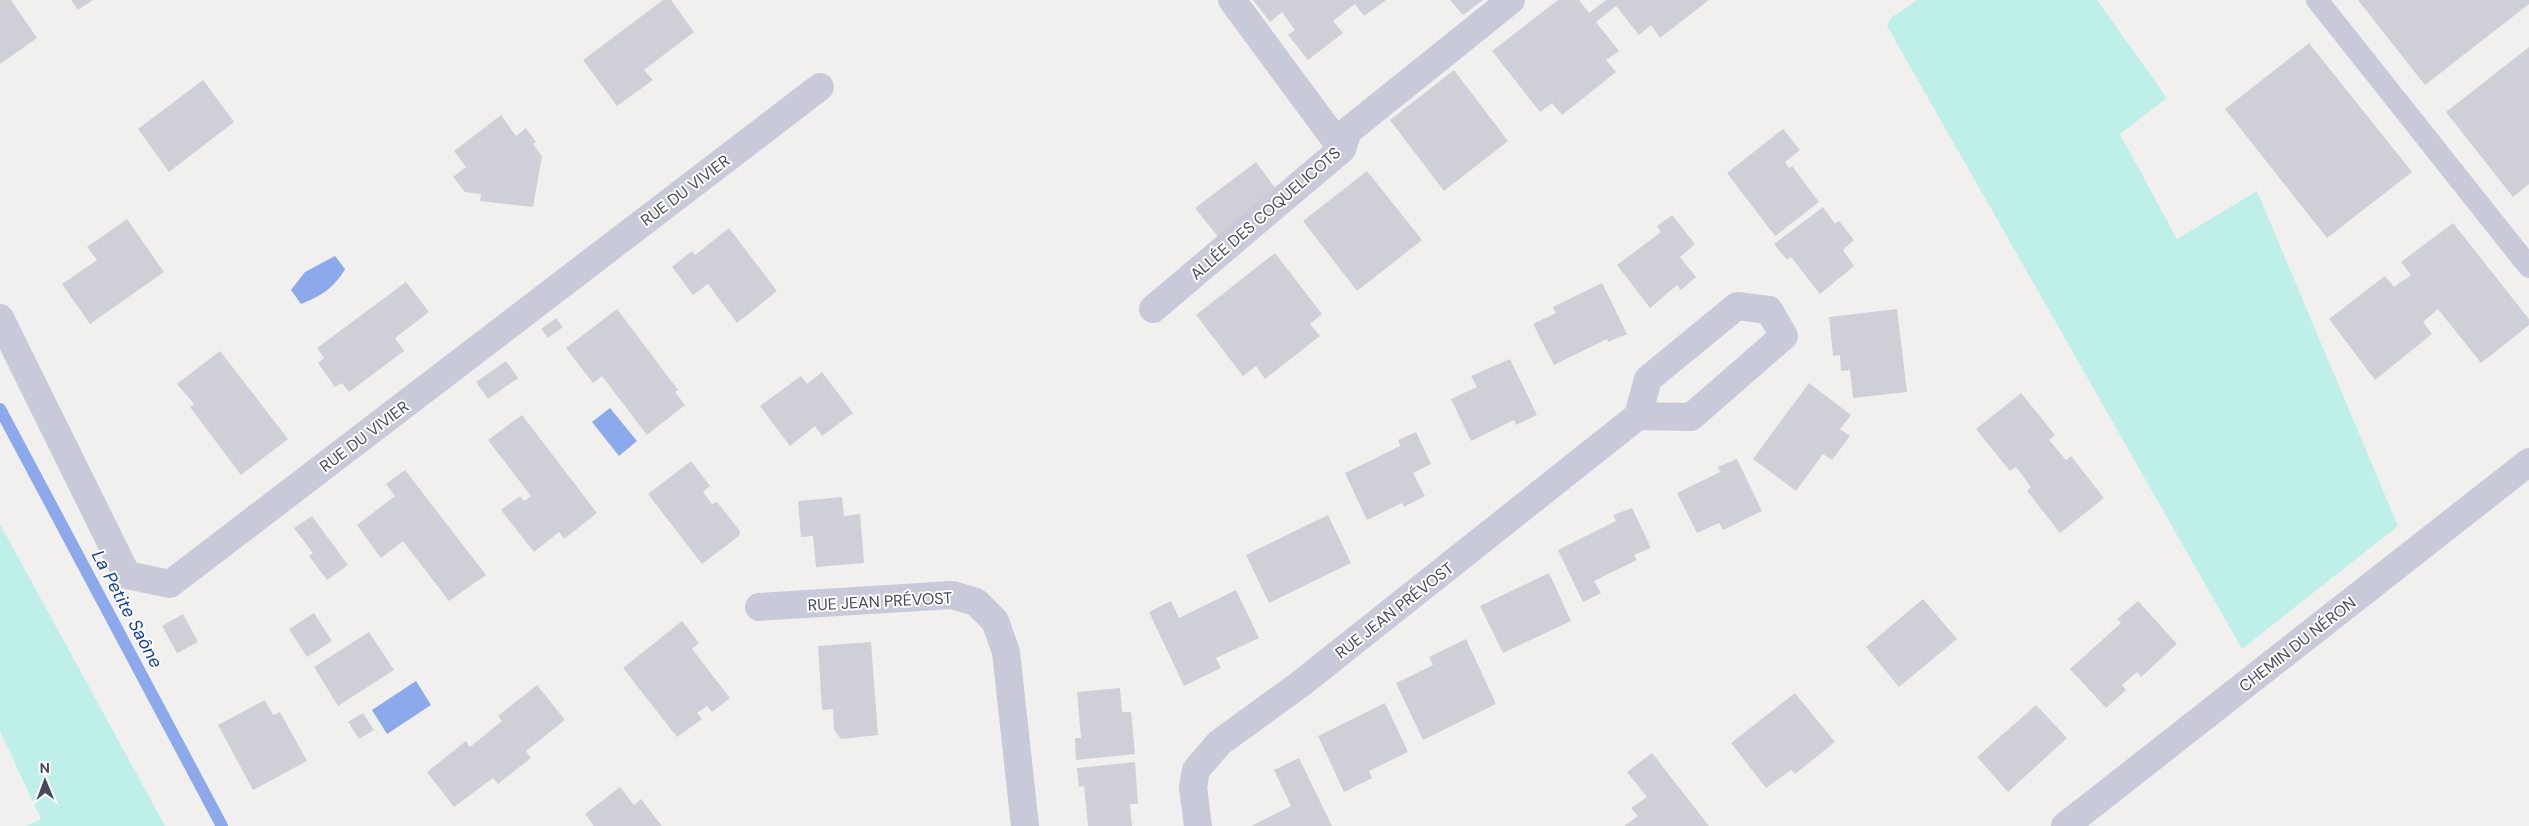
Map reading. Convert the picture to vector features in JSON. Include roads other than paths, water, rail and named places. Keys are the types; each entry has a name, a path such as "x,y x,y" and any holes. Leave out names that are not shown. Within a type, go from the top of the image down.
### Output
{"street":[{"path":"1232,0 1342,149"},
{"name":"ALLÉE DES COQUELICOTS","path":"1153,309 1342,149 1348,131 1511,0"},
{"name":"RUE DU VIVIER","path":"0,318 127,575 170,584 820,87"},
{"path":"1737,306 1769,310 1784,336 1691,417 1638,416 1648,379 1737,306"},
{"name":"RUE JEAN PRÉVOST","path":"1198,826 1193,787 1196,770 1219,743 1299,685 1638,416"},
{"name":"CHEMIN DU NÉRON","path":"2065,826 2529,462"},
{"name":"RUE JEAN PRÉVOST","path":"759,607 952,595 976,602 995,621 1006,652 1025,826"}],"lane":[{"path":"2317,0 2529,267"}],"water":[{"path":"335,256 345,269 341,276 326,291 301,304 291,290 305,272"},
{"path":"610,408 637,441 619,456 592,422"},
{"path":"416,681 431,705 387,734 372,710"}],"waterway":[{"name":"La Petite Saône","path":"0,409 222,826"}]}
